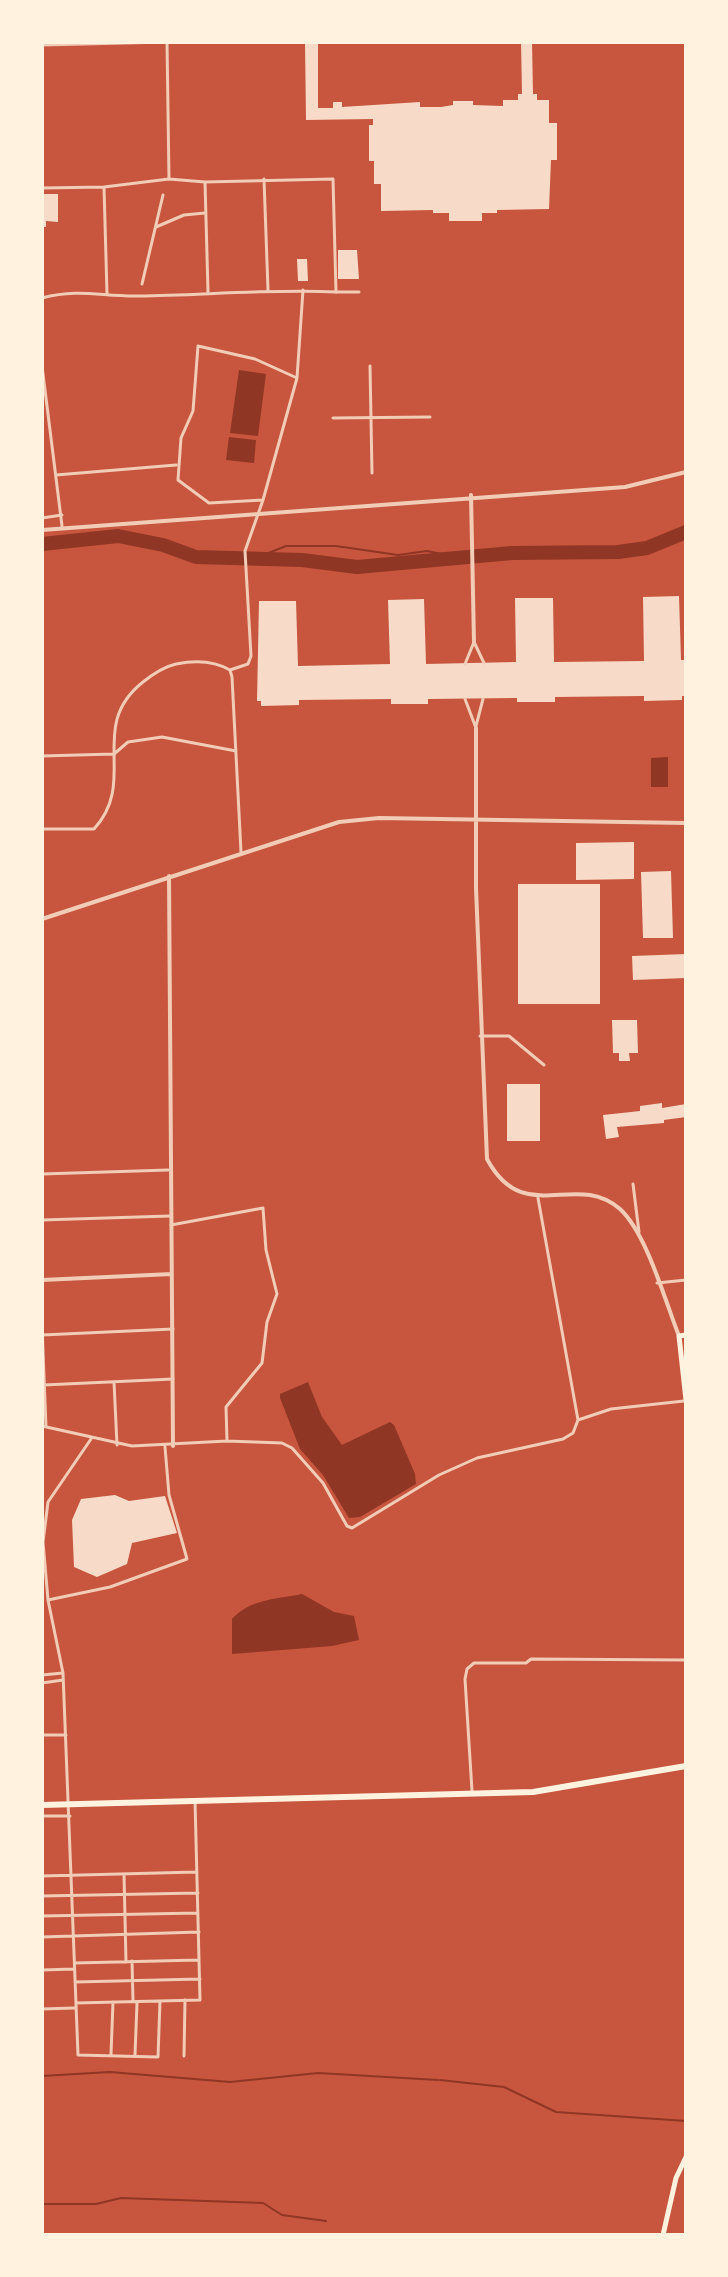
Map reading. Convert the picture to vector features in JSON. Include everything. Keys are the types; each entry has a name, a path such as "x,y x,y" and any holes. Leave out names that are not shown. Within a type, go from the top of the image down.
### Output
{"highway":[{"path":"42,1805 472,1795 556,1789 686,1766"}],"main road":[{"path":"682,1336 686,1400"},
{"path":"663,2235 676,2178 686,2157"}],"street":[{"path":"42,45 167,42 169,179"},
{"path":"42,188 104,187 169,179 205,182 333,179 336,292"},
{"path":"264,179 268,290"},
{"path":"205,182 208,292"},
{"path":"104,187 107,294"},
{"path":"142,284 163,195"},
{"path":"156,227 184,215 206,213"},
{"path":"42,298 78,291 136,297 268,290 359,292"},
{"path":"42,829 94,829 105,817 113,799 116,712 131,692 166,667 198,661 220,664 230,670 248,664 251,656 245,551 263,500 297,378 303,290"},
{"path":"263,500 209,503 178,480 176,465 181,438 193,411 198,346 255,359 297,378"},
{"path":"42,366 62,526"},
{"path":"370,366 372,473"},
{"path":"333,418 430,417"},
{"path":"56,475 176,465"},
{"path":"42,530 471,495 625,487 686,472"},
{"path":"465,664 474,642 471,495"},
{"path":"42,518 62,515"},
{"path":"474,642 484,663"},
{"path":"230,670 241,852"},
{"path":"465,699 476,728"},
{"path":"483,699 476,728 476,822 480,1036 487,1159 505,1185 538,1198 581,1194 603,1199 621,1211 640,1240 682,1336"},
{"path":"42,756 114,754 128,742 162,737 236,751"},
{"path":"42,919 319,827 359,819 686,823"},
{"path":"169,876 168,1170 173,1446"},
{"path":"480,1036 509,1036 544,1065"},
{"path":"42,1174 168,1170"},
{"path":"633,1184 640,1240"},
{"path":"42,1325 44,1426 117,1445 165,1447 227,1441 282,1443 292,1448 323,1483 341,1517 352,1528 451,1469 477,1458 563,1439 573,1433 578,1420 538,1198"},
{"path":"171,1225 263,1208 266,1250 277,1294 267,1322 262,1363 226,1407 227,1441"},
{"path":"42,1220 170,1216"},
{"path":"42,1280 172,1274"},
{"path":"657,1283 686,1280"},
{"path":"42,1335 173,1329"},
{"path":"44,1385 173,1379"},
{"path":"114,1382 117,1445"},
{"path":"578,1420 611,1409 686,1400"},
{"path":"91,1439 48,1502 42,1542 48,1600 63,1673 78,2055 158,2057 160,2001"},
{"path":"48,1600 110,1587 187,1559 169,1495 165,1447"},
{"path":"472,1795 465,1679 467,1669 474,1663 526,1663 531,1659 686,1660"},
{"path":"42,1675 63,1673"},
{"path":"42,1683 63,1680"},
{"path":"42,1735 66,1735"},
{"path":"42,2009 113,2002 200,2000 195,1800"},
{"path":"42,1816 70,1816"},
{"path":"42,1876 197,1872"},
{"path":"124,1874 126,1962"},
{"path":"42,1896 198,1893"},
{"path":"42,1916 199,1913"},
{"path":"42,1937 199,1932"},
{"path":"75,1963 200,1960"},
{"path":"132,1961 135,2055"},
{"path":"42,1970 75,1969"},
{"path":"75,1982 200,1979"},
{"path":"184,2056 185,2000"},
{"path":"111,2054 113,2002"}],"shaded area":[{"path":"239,370 266,374 258,436 230,433"},
{"path":"229,437 256,440 254,463 226,460"},
{"path":"668,757 668,787 651,787 651,758"},
{"path":"308,1382 322,1417 342,1445 390,1422 394,1425 415,1474 416,1484 360,1517 349,1518 323,1475 300,1449 280,1398 280,1394"},
{"path":"302,1594 334,1612 354,1616 359,1640 332,1646 232,1654 232,1619 239,1612 264,1601"}],"building":[{"path":"305,42 318,42 318,108 333,108 333,102 342,102 342,107 420,102 420,107 441,107 453,105 453,101 503,106 503,100 518,100 518,94 522,94 521,42 532,42 533,94 537,94 537,100 549,100 549,123 557,123 557,160 551,160 549,209 497,210 497,213 482,213 482,221 449,221 449,213 433,213 433,210 381,211 381,184 374,184 374,161 369,161 369,125 373,125 373,119 306,120"},
{"path":"42,194 58,194 58,222 46,221 46,227 42,227"},
{"path":"338,250 357,250 359,279 338,279"},
{"path":"297,259 307,259 308,281 298,281"},
{"path":"679,596 681,660 686,660 686,696 682,696 682,700 644,701 644,696 555,697 555,702 517,702 517,698 428,699 428,704 391,704 391,699 299,700 299,705 261,706 261,701 257,701 259,601 296,601 298,666 390,664 388,600 424,599 426,664 516,662 515,598 553,598 554,662 644,661 643,597"},
{"path":"634,842 634,879 576,880 576,843"},
{"path":"671,871 673,938 643,938 641,872"},
{"path":"518,884 600,884 600,1004 518,1004"},
{"path":"686,954 686,978 633,980 632,956"},
{"path":"612,1020 637,1020 638,1053 629,1053 630,1061 619,1061 619,1053 613,1053"},
{"path":"507,1084 540,1084 540,1141 507,1141"},
{"path":"662,1103 662,1108 686,1104 686,1117 664,1120 664,1123 617,1127 619,1137 606,1139 603,1115 640,1111 640,1106"},
{"path":"115,1495 129,1501 165,1496 177,1533 132,1543 127,1564 97,1577 74,1567 72,1520 81,1499"}],"waterway":[{"path":"42,544 118,536 163,545 196,557 302,560 357,567 512,553 618,552 647,548 686,532"},
{"path":"256,558 286,546 336,546 398,555 427,551 457,557"},
{"path":"42,2076 110,2072 230,2082 318,2073 438,2080"},
{"path":"440,2080 504,2087 556,2112 686,2121"},
{"path":"42,2204 96,2204 121,2198 263,2203 282,2215 326,2221"}]}
